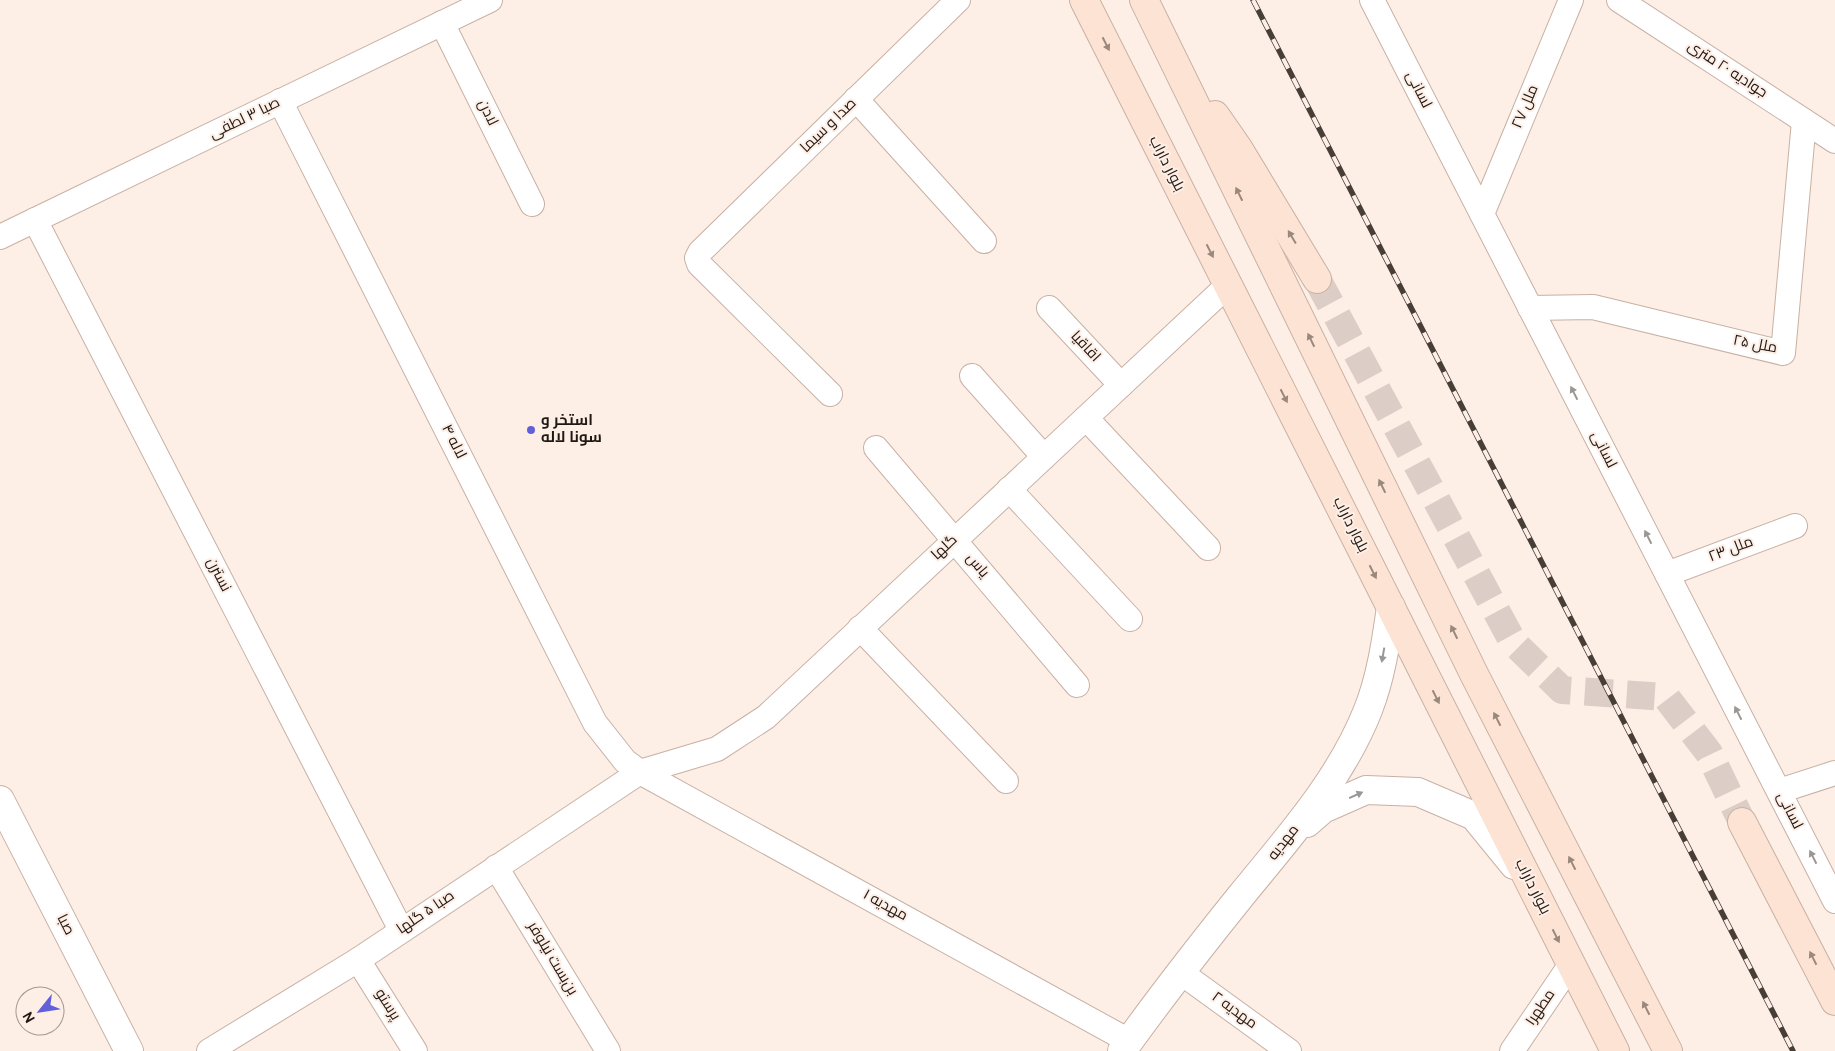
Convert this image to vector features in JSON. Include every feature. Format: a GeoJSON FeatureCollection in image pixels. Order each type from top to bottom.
{"type":"FeatureCollection","features":[{"type":"Feature","properties":{"kind":"main road","name":"بلوار داراب"},"geometry":{"type":"LineString","coordinates":[[1084,0],[1615,1051]]}},
{"type":"Feature","properties":{"kind":"main road"},"geometry":{"type":"LineString","coordinates":[[1144,0],[1475,676],[1668,1051]]}},
{"type":"Feature","properties":{"kind":"main road"},"geometry":{"type":"LineString","coordinates":[[1168,48],[1238,148],[1316,279]]}},
{"type":"Feature","properties":{"kind":"main road"},"geometry":{"type":"LineString","coordinates":[[1742,822],[1835,1001]]}},
{"type":"Feature","properties":{"kind":"street","name":"صدا و سیما"},"geometry":{"type":"LineString","coordinates":[[830,394],[699,264],[697,258],[700,252],[958,0]]}},
{"type":"Feature","properties":{"kind":"street","name":"لسانی"},"geometry":{"type":"LineString","coordinates":[[1372,0],[1835,901]]}},
{"type":"Feature","properties":{"kind":"street","name":"ملل ۲۷"},"geometry":{"type":"LineString","coordinates":[[1482,214],[1571,0]]}},
{"type":"Feature","properties":{"kind":"street","name":"جوادیه ۲۰ متری"},"geometry":{"type":"LineString","coordinates":[[1619,0],[1835,141]]}},
{"type":"Feature","properties":{"kind":"street","name":"صبا ۳ لطفی"},"geometry":{"type":"LineString","coordinates":[[0,237],[482,2]]}},
{"type":"Feature","properties":{"kind":"street","name":"لادن"},"geometry":{"type":"LineString","coordinates":[[442,23],[532,204]]}},
{"type":"Feature","properties":{"kind":"street"},"geometry":{"type":"LineString","coordinates":[[856,99],[984,240]]}},
{"type":"Feature","properties":{"kind":"street","name":"لاله ۴"},"geometry":{"type":"LineString","coordinates":[[280,102],[595,723],[625,761],[640,772]]}},
{"type":"Feature","properties":{"kind":"street","name":"ملل ۲۵"},"geometry":{"type":"LineString","coordinates":[[1530,308],[1593,307],[1783,353],[1804,121]]}},
{"type":"Feature","properties":{"kind":"street","name":"نسترن"},"geometry":{"type":"LineString","coordinates":[[35,220],[401,930]]}},
{"type":"Feature","properties":{"kind":"street","name":"گلها"},"geometry":{"type":"LineString","coordinates":[[640,772],[717,749],[766,717],[954,539],[1227,286]]}},
{"type":"Feature","properties":{"kind":"street","name":"اقاقیا"},"geometry":{"type":"LineString","coordinates":[[1049,308],[1121,385]]}},
{"type":"Feature","properties":{"kind":"street"},"geometry":{"type":"LineString","coordinates":[[972,376],[1044,457]]}},
{"type":"Feature","properties":{"kind":"street"},"geometry":{"type":"LineString","coordinates":[[1086,418],[1208,548]]}},
{"type":"Feature","properties":{"kind":"street","name":"یاس"},"geometry":{"type":"LineString","coordinates":[[876,448],[1076,685]]}},
{"type":"Feature","properties":{"kind":"street"},"geometry":{"type":"LineString","coordinates":[[1009,489],[1130,619]]}},
{"type":"Feature","properties":{"kind":"street","name":"ملل ۲۳"},"geometry":{"type":"LineString","coordinates":[[1667,574],[1795,526]]}},
{"type":"Feature","properties":{"kind":"street","name":"مهدیه"},"geometry":{"type":"LineString","coordinates":[[1126,1046],[1180,972],[1286,840],[1337,772],[1368,710],[1383,660],[1391,607]]}},
{"type":"Feature","properties":{"kind":"street"},"geometry":{"type":"LineString","coordinates":[[860,628],[1006,781]]}},
{"type":"Feature","properties":{"kind":"street","name":"صبا ۵ گلها"},"geometry":{"type":"LineString","coordinates":[[209,1051],[358,960],[640,772]]}},
{"type":"Feature","properties":{"kind":"street","name":"مهدیه ۱"},"geometry":{"type":"LineString","coordinates":[[640,772],[1126,1046]]}},
{"type":"Feature","properties":{"kind":"street"},"geometry":{"type":"LineString","coordinates":[[1779,791],[1835,773]]}},
{"type":"Feature","properties":{"kind":"street"},"geometry":{"type":"LineString","coordinates":[[1286,840],[1323,809],[1366,790],[1418,792],[1474,816],[1531,886]]}},
{"type":"Feature","properties":{"kind":"street","name":"صبا"},"geometry":{"type":"LineString","coordinates":[[0,800],[129,1051]]}},
{"type":"Feature","properties":{"kind":"street","name":"بن‌بست نیلوفر"},"geometry":{"type":"LineString","coordinates":[[496,867],[608,1051]]}},
{"type":"Feature","properties":{"kind":"street","name":"پرستو"},"geometry":{"type":"LineString","coordinates":[[358,960],[415,1051]]}},
{"type":"Feature","properties":{"kind":"street","name":"مطهر۱"},"geometry":{"type":"LineString","coordinates":[[1512,1051],[1570,964]]}},
{"type":"Feature","properties":{"kind":"street","name":"مهدیه ۲"},"geometry":{"type":"LineString","coordinates":[[1180,972],[1289,1051]]}},
{"type":"Feature","properties":{"kind":"tunnel"},"geometry":{"type":"LineString","coordinates":[[1317,279],[1513,642],[1562,690],[1666,697],[1709,753],[1742,822]]}},
{"type":"Feature","properties":{"kind":"railway"},"geometry":{"type":"LineString","coordinates":[[1253,0],[1793,1051]]}},
{"type":"Feature","properties":{"kind":"place","name":"استخر و سونا لاله"},"geometry":{"type":"Point","coordinates":[531,430]}}]}
